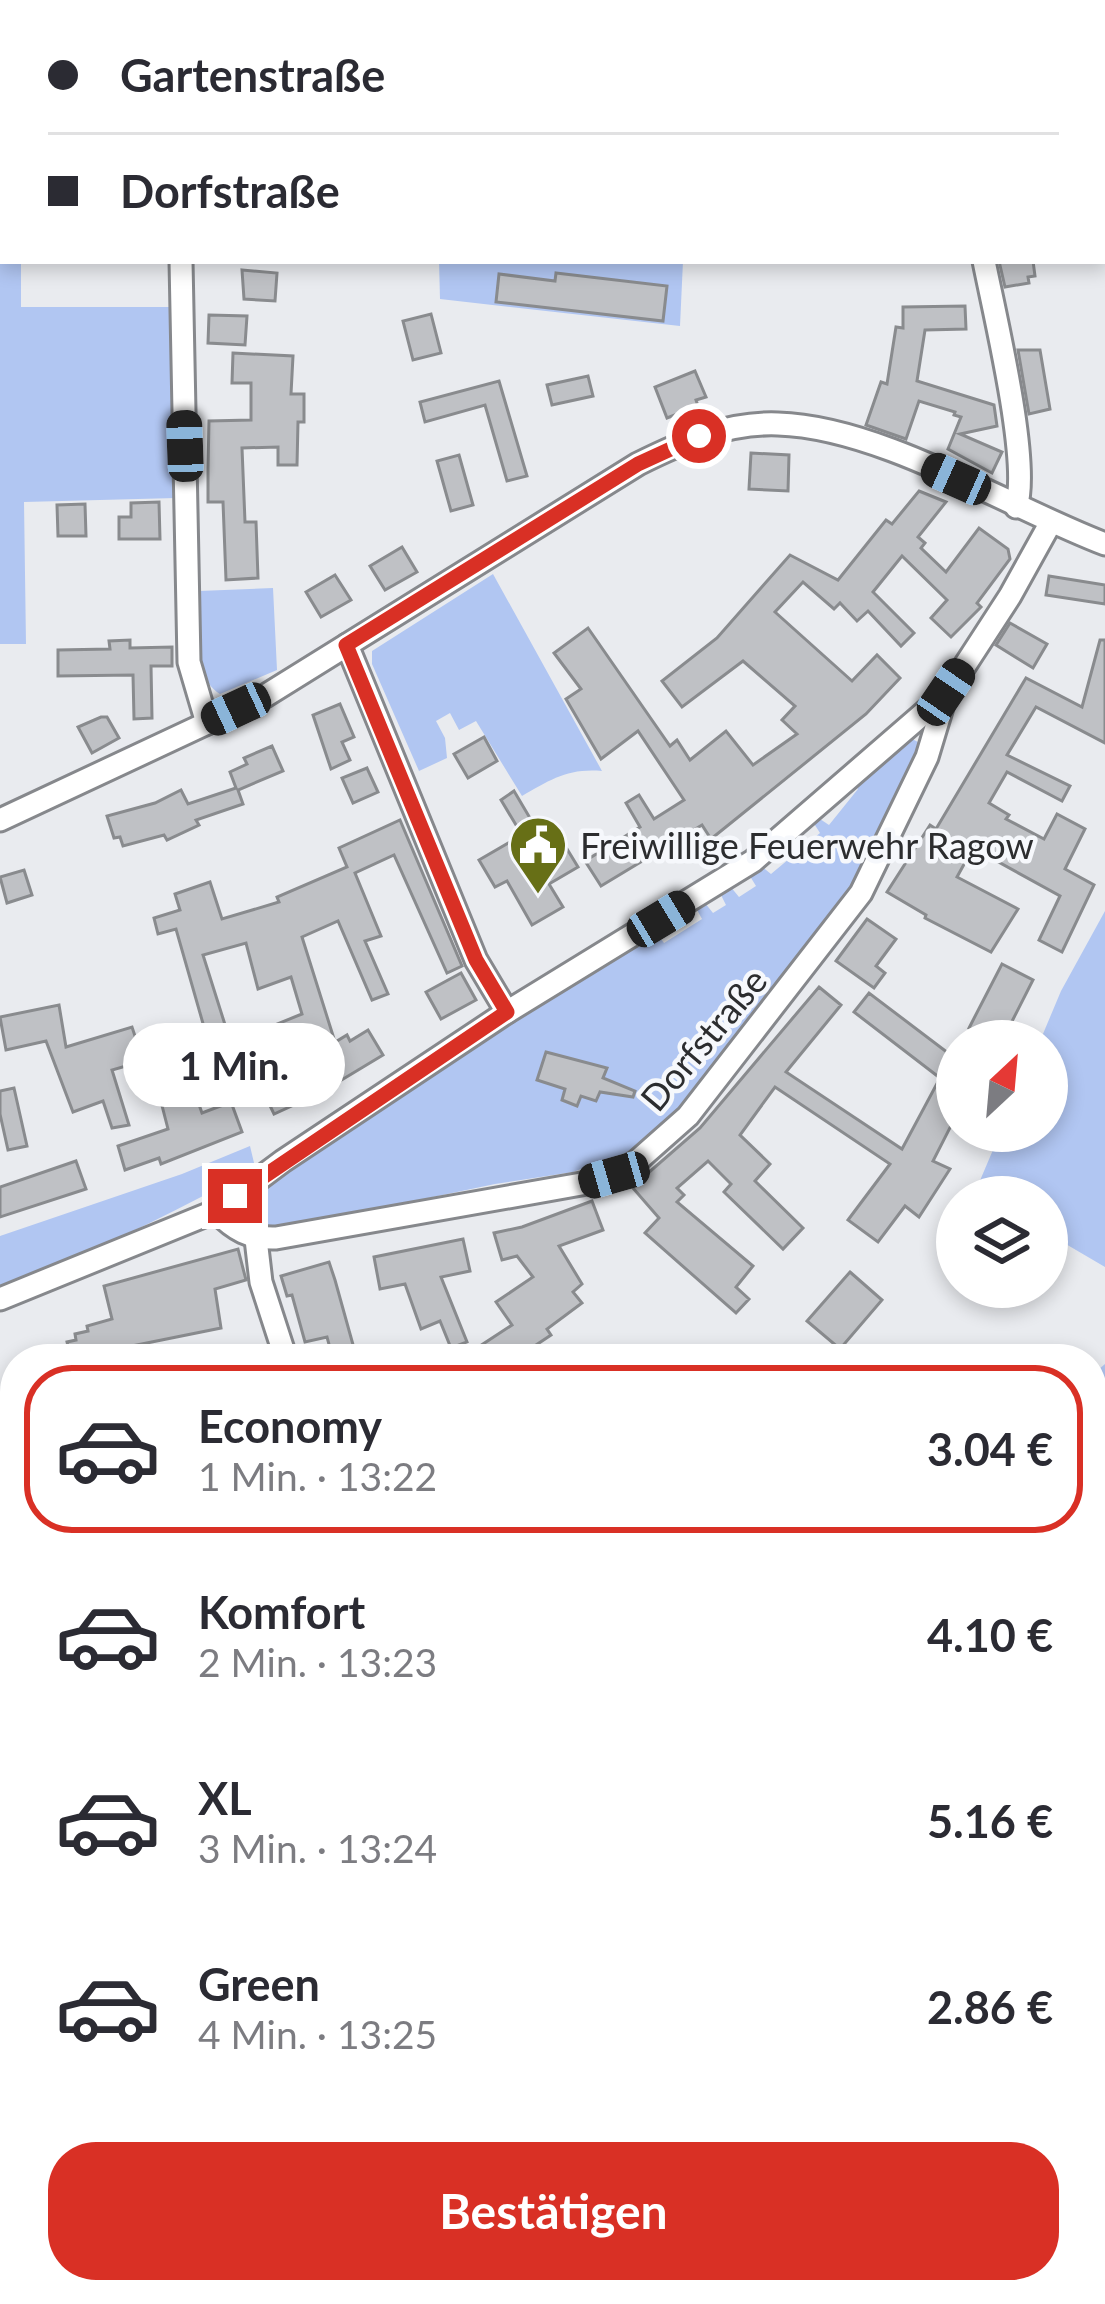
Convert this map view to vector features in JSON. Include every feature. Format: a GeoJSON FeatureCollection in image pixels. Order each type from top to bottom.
{"type":"FeatureCollection","features":[{"type":"Feature","properties":{"kind":"street"},"geometry":{"type":"LineString","coordinates":[[181,264],[189,662],[207,723]]}},
{"type":"Feature","properties":{"kind":"street"},"geometry":{"type":"LineString","coordinates":[[985,264],[1017,448],[1020,495],[1016,507]]}},
{"type":"Feature","properties":{"kind":"street"},"geometry":{"type":"LineString","coordinates":[[0,820],[265,696],[638,464],[699,436],[727,429],[778,424],[838,434],[1105,544]]}},
{"type":"Feature","properties":{"kind":"street","name":"Dorfstraße"},"geometry":{"type":"LineString","coordinates":[[0,1299],[216,1211],[507,1012],[752,860],[946,692],[1052,522]]}},
{"type":"Feature","properties":{"kind":"street"},"geometry":{"type":"LineString","coordinates":[[346,645],[476,960],[507,1012]]}},
{"type":"Feature","properties":{"kind":"street","name":"Dorfstraße"},"geometry":{"type":"LineString","coordinates":[[256,1239],[587,1183],[636,1162],[688,1116],[861,893],[927,757],[946,692]]}},
{"type":"Feature","properties":{"kind":"street"},"geometry":{"type":"LineString","coordinates":[[216,1211],[256,1239],[262,1282],[281,1344]]}},
{"type":"Feature","properties":{"kind":"shaded area"},"geometry":{"type":"Polygon","coordinates":[[[0,264],[21,264],[21,307],[174,307],[176,498],[24,502],[26,644],[0,644],[0,264]]]}},
{"type":"Feature","properties":{"kind":"shaded area"},"geometry":{"type":"Polygon","coordinates":[[[439,264],[683,264],[680,326],[440,299],[439,264]]]}},
{"type":"Feature","properties":{"kind":"shaded area"},"geometry":{"type":"Polygon","coordinates":[[[493,574],[602,771],[569,773],[522,796],[476,721],[459,730],[450,713],[436,721],[445,738],[447,758],[419,771],[372,664],[372,651],[493,574]]]}},
{"type":"Feature","properties":{"kind":"shaded area"},"geometry":{"type":"Polygon","coordinates":[[[273,588],[277,670],[220,694],[210,685],[200,661],[199,591],[273,588]]]}},
{"type":"Feature","properties":{"kind":"shaded area"},"geometry":{"type":"Polygon","coordinates":[[[910,738],[918,742],[923,754],[855,889],[734,1045],[659,1131],[628,1152],[573,1172],[266,1232],[244,1222],[240,1207],[245,1198],[460,1051],[655,931],[664,943],[702,919],[696,908],[705,903],[713,913],[726,905],[720,893],[730,886],[739,897],[756,886],[748,873],[760,865],[771,874],[820,833],[813,822],[817,817],[829,825],[858,789],[853,783],[910,738]]]}},
{"type":"Feature","properties":{"kind":"shaded area"},"geometry":{"type":"Polygon","coordinates":[[[1105,911],[1105,1267],[1068,1245],[1068,1176],[982,1176],[992,1152],[1068,1152],[1068,1020],[1049,1020],[1105,911]]]}},
{"type":"Feature","properties":{"kind":"shaded area"},"geometry":{"type":"Polygon","coordinates":[[[250,1146],[255,1167],[130,1233],[0,1290],[0,1236],[250,1146]]]}},
{"type":"Feature","properties":{"kind":"building"},"geometry":{"type":"Polygon","coordinates":[[[1000,264],[1033,264],[1035,276],[1028,277],[1029,283],[1005,287],[1000,264]]]}},
{"type":"Feature","properties":{"kind":"building"},"geometry":{"type":"Polygon","coordinates":[[[242,270],[277,273],[275,301],[244,299],[242,270]]]}},
{"type":"Feature","properties":{"kind":"building"},"geometry":{"type":"Polygon","coordinates":[[[556,273],[667,286],[663,321],[496,302],[499,274],[555,281],[556,273]]]}},
{"type":"Feature","properties":{"kind":"building"},"geometry":{"type":"Polygon","coordinates":[[[965,306],[966,329],[925,330],[917,381],[994,405],[997,426],[960,434],[1002,452],[992,473],[948,449],[961,417],[955,412],[919,401],[906,439],[866,425],[881,382],[887,384],[896,327],[903,328],[903,307],[965,306]]]}},
{"type":"Feature","properties":{"kind":"building"},"geometry":{"type":"Polygon","coordinates":[[[431,314],[441,353],[413,360],[403,321],[431,314]]]}},
{"type":"Feature","properties":{"kind":"building"},"geometry":{"type":"Polygon","coordinates":[[[209,315],[247,316],[245,345],[208,343],[209,315]]]}},
{"type":"Feature","properties":{"kind":"building"},"geometry":{"type":"Polygon","coordinates":[[[1018,350],[1040,350],[1050,409],[1029,414],[1018,350]]]}},
{"type":"Feature","properties":{"kind":"building"},"geometry":{"type":"Polygon","coordinates":[[[233,353],[293,356],[291,394],[304,394],[304,422],[298,422],[297,465],[278,465],[278,447],[242,448],[245,522],[256,522],[258,578],[226,580],[223,502],[208,502],[209,421],[251,420],[251,383],[232,383],[233,353]]]}},
{"type":"Feature","properties":{"kind":"building"},"geometry":{"type":"Polygon","coordinates":[[[695,371],[706,397],[696,400],[698,406],[667,418],[655,387],[695,371]]]}},
{"type":"Feature","properties":{"kind":"building"},"geometry":{"type":"Polygon","coordinates":[[[588,376],[593,396],[552,405],[547,385],[588,376]]]}},
{"type":"Feature","properties":{"kind":"building"},"geometry":{"type":"Polygon","coordinates":[[[499,381],[527,476],[507,481],[485,405],[425,422],[420,402],[499,381]]]}},
{"type":"Feature","properties":{"kind":"building"},"geometry":{"type":"Polygon","coordinates":[[[751,453],[789,455],[788,491],[749,489],[751,453]]]}},
{"type":"Feature","properties":{"kind":"building"},"geometry":{"type":"Polygon","coordinates":[[[459,455],[473,505],[451,511],[437,461],[459,455]]]}},
{"type":"Feature","properties":{"kind":"building"},"geometry":{"type":"Polygon","coordinates":[[[919,491],[946,502],[918,537],[925,543],[921,548],[946,572],[979,528],[1008,549],[1010,559],[977,603],[981,607],[951,637],[931,618],[947,600],[902,556],[873,592],[914,633],[901,646],[868,611],[857,621],[840,603],[834,609],[803,582],[775,612],[852,681],[877,655],[900,678],[866,714],[711,839],[702,825],[601,886],[585,861],[640,827],[626,803],[639,795],[654,819],[684,800],[638,731],[601,759],[566,699],[581,689],[554,653],[588,628],[670,746],[677,740],[690,760],[726,731],[753,765],[797,734],[782,720],[795,706],[743,661],[682,707],[662,681],[717,638],[790,555],[838,580],[886,520],[892,524],[919,491]]]}},
{"type":"Feature","properties":{"kind":"building"},"geometry":{"type":"Polygon","coordinates":[[[159,502],[160,539],[119,539],[119,517],[131,517],[131,503],[159,502]]]}},
{"type":"Feature","properties":{"kind":"building"},"geometry":{"type":"Polygon","coordinates":[[[85,504],[86,536],[58,536],[57,505],[85,504]]]}},
{"type":"Feature","properties":{"kind":"building"},"geometry":{"type":"Polygon","coordinates":[[[402,547],[417,572],[385,590],[370,566],[402,547]]]}},
{"type":"Feature","properties":{"kind":"building"},"geometry":{"type":"Polygon","coordinates":[[[335,575],[351,600],[321,617],[306,592],[335,575]]]}},
{"type":"Feature","properties":{"kind":"building"},"geometry":{"type":"Polygon","coordinates":[[[1049,576],[1105,585],[1105,604],[1046,595],[1049,576]]]}},
{"type":"Feature","properties":{"kind":"building"},"geometry":{"type":"Polygon","coordinates":[[[1010,623],[1047,644],[1033,668],[996,645],[1010,623]]]}},
{"type":"Feature","properties":{"kind":"building"},"geometry":{"type":"Polygon","coordinates":[[[130,640],[130,648],[172,647],[172,666],[151,666],[152,718],[134,719],[133,675],[58,676],[58,650],[110,649],[109,641],[130,640]]]}},
{"type":"Feature","properties":{"kind":"building"},"geometry":{"type":"Polygon","coordinates":[[[1100,640],[1105,640],[1105,743],[1036,707],[1007,755],[1070,786],[1062,801],[1007,772],[989,803],[1009,815],[1006,819],[1044,839],[1057,814],[1085,829],[1065,869],[1094,885],[1062,952],[1039,940],[1060,896],[973,848],[957,877],[1018,909],[991,952],[887,892],[930,825],[936,829],[1026,678],[1082,707],[1100,640]]]}},
{"type":"Feature","properties":{"kind":"building"},"geometry":{"type":"Polygon","coordinates":[[[340,704],[354,737],[342,742],[350,760],[331,769],[313,715],[340,704]]]}},
{"type":"Feature","properties":{"kind":"building"},"geometry":{"type":"Polygon","coordinates":[[[107,717],[119,738],[92,753],[78,727],[107,717]]]}},
{"type":"Feature","properties":{"kind":"building"},"geometry":{"type":"Polygon","coordinates":[[[484,737],[497,761],[468,778],[454,754],[484,737]]]}},
{"type":"Feature","properties":{"kind":"building"},"geometry":{"type":"Polygon","coordinates":[[[272,746],[283,771],[238,790],[243,804],[196,820],[199,825],[167,840],[164,835],[123,846],[120,837],[114,838],[107,816],[155,803],[181,790],[188,804],[236,788],[230,772],[247,764],[244,758],[272,746]]]}},
{"type":"Feature","properties":{"kind":"building"},"geometry":{"type":"Polygon","coordinates":[[[367,768],[378,792],[353,803],[342,778],[367,768]]]}},
{"type":"Feature","properties":{"kind":"building"},"geometry":{"type":"Polygon","coordinates":[[[514,791],[550,852],[564,844],[578,867],[549,884],[563,907],[532,925],[507,881],[495,887],[479,860],[522,835],[501,800],[514,791]]]}},
{"type":"Feature","properties":{"kind":"building"},"geometry":{"type":"Polygon","coordinates":[[[400,820],[462,966],[447,973],[394,855],[355,873],[381,936],[365,941],[388,994],[372,1000],[338,921],[302,937],[335,1042],[288,1055],[277,1024],[302,1014],[291,977],[258,989],[246,943],[203,955],[239,1069],[191,1082],[202,1113],[231,1102],[242,1132],[161,1164],[159,1158],[125,1170],[118,1146],[168,1129],[150,1059],[112,1070],[129,1125],[112,1128],[103,1101],[73,1112],[46,1041],[6,1050],[0,1017],[59,1005],[66,1047],[132,1027],[138,1045],[204,1027],[176,929],[158,934],[154,918],[180,910],[175,894],[210,882],[222,919],[279,902],[277,897],[347,867],[339,848],[400,820]]]}},
{"type":"Feature","properties":{"kind":"building"},"geometry":{"type":"Polygon","coordinates":[[[24,870],[32,895],[7,903],[0,877],[24,870]]]}},
{"type":"Feature","properties":{"kind":"building"},"geometry":{"type":"Polygon","coordinates":[[[867,919],[896,939],[876,966],[885,973],[874,988],[836,961],[867,919]]]}},
{"type":"Feature","properties":{"kind":"building"},"geometry":{"type":"Polygon","coordinates":[[[1002,964],[1033,980],[1013,1020],[973,1020],[1002,964]]]}},
{"type":"Feature","properties":{"kind":"building"},"geometry":{"type":"Polygon","coordinates":[[[461,973],[476,1000],[441,1019],[426,992],[461,973]]]}},
{"type":"Feature","properties":{"kind":"building"},"geometry":{"type":"Polygon","coordinates":[[[819,987],[841,1005],[786,1072],[902,1149],[936,1085],[938,1152],[933,1161],[950,1169],[945,1176],[936,1176],[936,1191],[919,1217],[905,1206],[878,1242],[848,1220],[890,1164],[775,1087],[740,1135],[770,1164],[755,1181],[803,1228],[783,1249],[724,1192],[731,1184],[708,1161],[677,1188],[684,1195],[677,1202],[753,1266],[736,1287],[749,1299],[736,1313],[645,1233],[659,1218],[632,1187],[700,1128],[819,987]]]}},
{"type":"Feature","properties":{"kind":"building"},"geometry":{"type":"Polygon","coordinates":[[[869,993],[936,1044],[936,1075],[854,1012],[869,993]]]}},
{"type":"Feature","properties":{"kind":"building"},"geometry":{"type":"Polygon","coordinates":[[[368,1030],[383,1055],[274,1114],[263,1091],[330,1068],[324,1049],[347,1035],[350,1041],[368,1030]]]}},
{"type":"Feature","properties":{"kind":"building"},"geometry":{"type":"Polygon","coordinates":[[[546,1052],[607,1068],[603,1078],[635,1091],[633,1097],[600,1092],[596,1101],[581,1096],[577,1106],[562,1100],[565,1089],[537,1080],[546,1052]]]}},
{"type":"Feature","properties":{"kind":"building"},"geometry":{"type":"Polygon","coordinates":[[[14,1088],[27,1146],[8,1150],[0,1091],[14,1088]]]}},
{"type":"Feature","properties":{"kind":"building"},"geometry":{"type":"Polygon","coordinates":[[[76,1161],[86,1189],[0,1217],[0,1187],[76,1161]]]}},
{"type":"Feature","properties":{"kind":"building"},"geometry":{"type":"Polygon","coordinates":[[[592,1201],[603,1230],[559,1246],[582,1284],[573,1292],[582,1303],[547,1329],[551,1335],[538,1344],[483,1344],[512,1325],[496,1302],[533,1277],[517,1256],[502,1260],[494,1233],[592,1201]]]}},
{"type":"Feature","properties":{"kind":"building"},"geometry":{"type":"Polygon","coordinates":[[[463,1239],[470,1271],[441,1277],[467,1342],[449,1344],[440,1321],[421,1329],[405,1284],[380,1289],[374,1257],[463,1239]]]}},
{"type":"Feature","properties":{"kind":"building"},"geometry":{"type":"Polygon","coordinates":[[[238,1249],[246,1280],[215,1289],[221,1328],[142,1344],[67,1344],[76,1340],[75,1334],[88,1331],[87,1326],[112,1319],[104,1286],[238,1249]]]}},
{"type":"Feature","properties":{"kind":"building"},"geometry":{"type":"Polygon","coordinates":[[[329,1262],[353,1344],[329,1344],[327,1337],[305,1342],[292,1295],[287,1296],[281,1276],[329,1262]]]}},
{"type":"Feature","properties":{"kind":"building"},"geometry":{"type":"Polygon","coordinates":[[[850,1272],[882,1300],[844,1344],[834,1344],[807,1321],[850,1272]]]}},
{"type":"Feature","properties":{"kind":"place","name":"Freiwillige Feuerwehr Ragow"},"geometry":{"type":"Point","coordinates":[538,896]}},
{"type":"Feature","properties":{"kind":"route"},"geometry":{"type":"LineString","coordinates":[[235,1196],[507,1012],[476,960],[346,645],[638,464],[699,436]]}}]}
